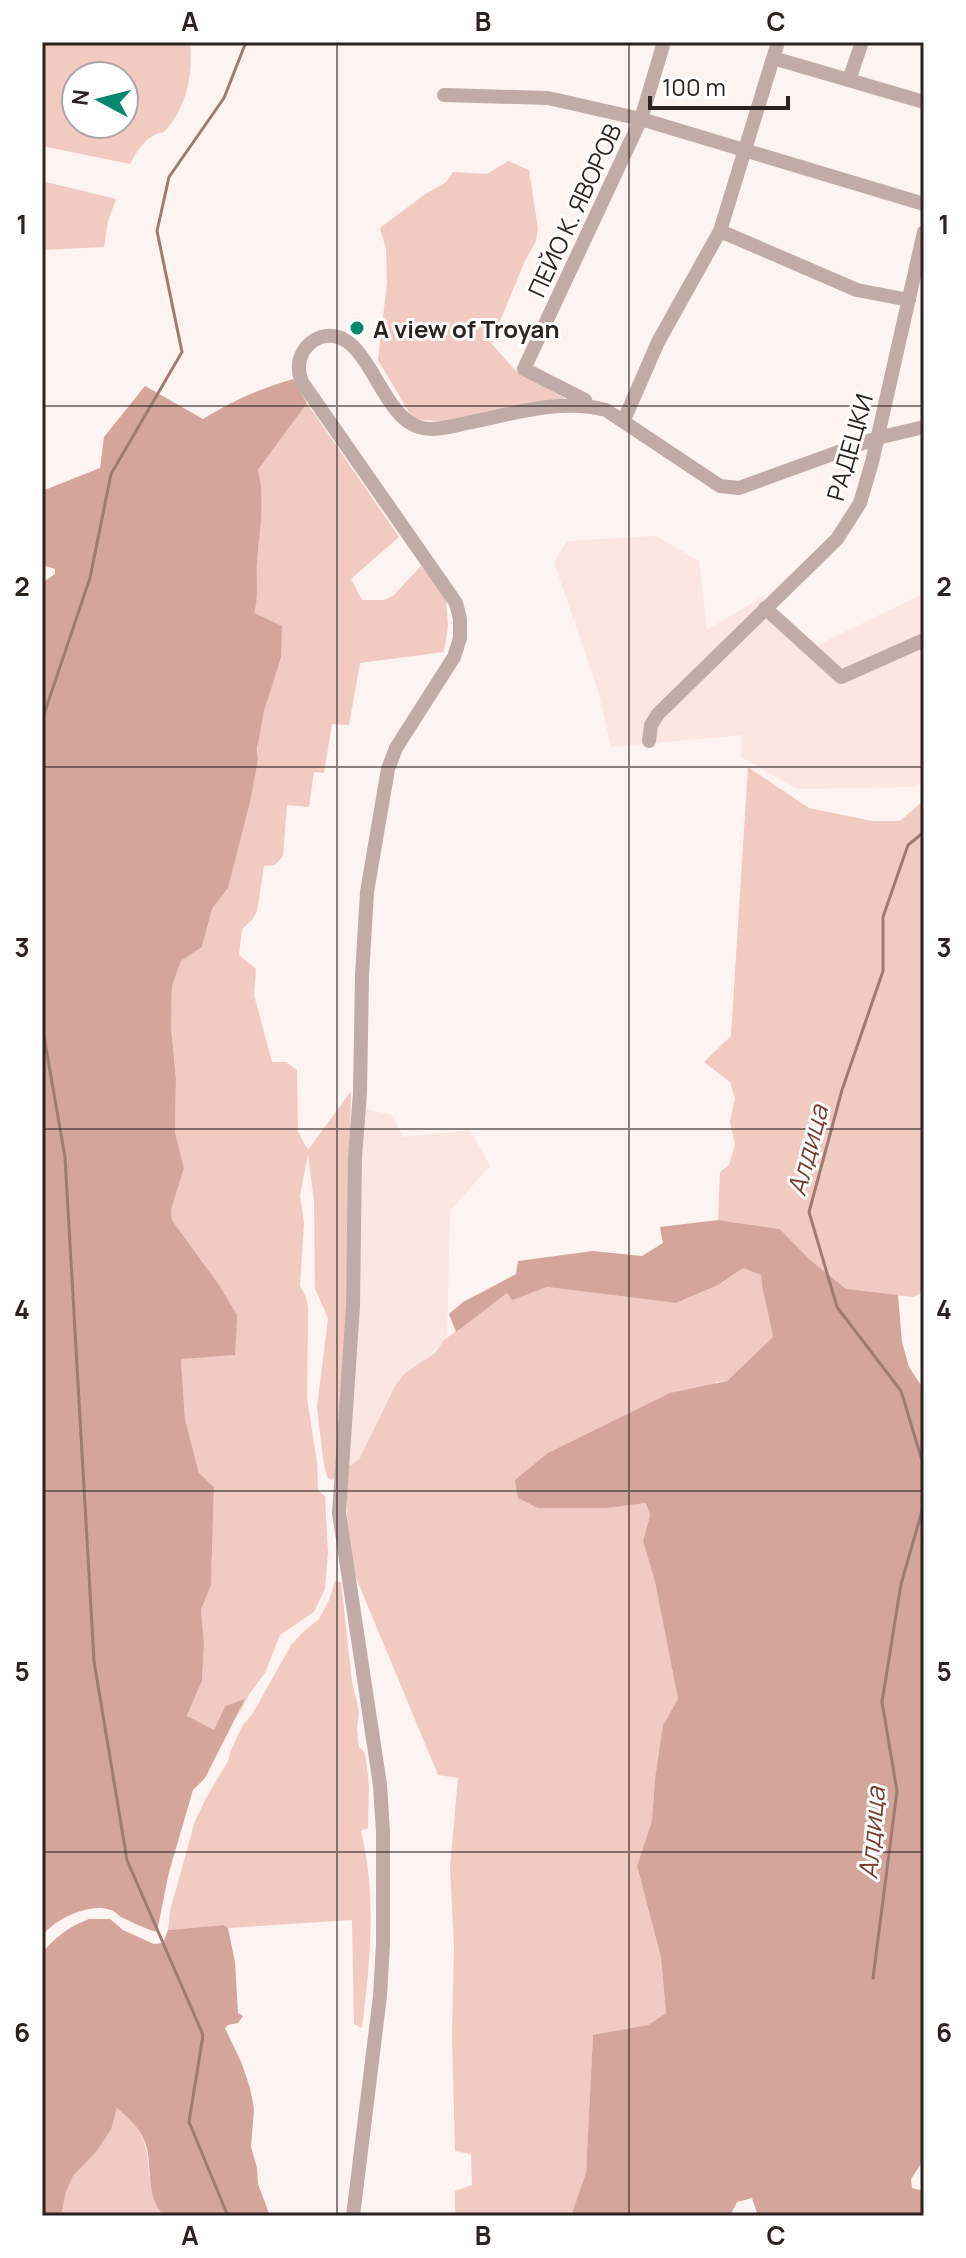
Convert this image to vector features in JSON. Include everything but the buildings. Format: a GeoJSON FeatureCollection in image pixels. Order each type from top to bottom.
{"type":"FeatureCollection","features":[{"type":"Feature","properties":{"kind":"street","name":"ПЕЙО К. ЯВОРОВ"},"geometry":{"type":"LineString","coordinates":[[587,405],[585,400],[524,369],[641,119],[664,42]]}},
{"type":"Feature","properties":{"kind":"street"},"geometry":{"type":"LineString","coordinates":[[624,420],[658,342],[720,231],[778,42]]}},
{"type":"Feature","properties":{"kind":"street"},"geometry":{"type":"LineString","coordinates":[[849,80],[862,42]]}},
{"type":"Feature","properties":{"kind":"street"},"geometry":{"type":"LineString","coordinates":[[773,58],[924,102]]}},
{"type":"Feature","properties":{"kind":"street"},"geometry":{"type":"LineString","coordinates":[[444,95],[548,98],[641,119],[924,204]]}},
{"type":"Feature","properties":{"kind":"street"},"geometry":{"type":"LineString","coordinates":[[720,231],[857,290],[909,300]]}},
{"type":"Feature","properties":{"kind":"street","name":"РАДЕЦКИ"},"geometry":{"type":"LineString","coordinates":[[649,741],[651,725],[658,714],[837,539],[860,503],[924,232]]}},
{"type":"Feature","properties":{"kind":"street"},"geometry":{"type":"LineString","coordinates":[[353,2216],[380,1996],[383,1944],[380,1785],[339,1513],[353,1306],[355,1157],[366,906],[388,769],[396,748],[454,657],[460,638],[460,619],[456,603],[302,382],[299,362],[304,350],[313,341],[325,336],[337,336],[348,341],[373,374],[393,409],[417,427],[436,428],[558,405],[587,405],[606,410],[720,486],[729,488],[739,488],[877,438],[924,427]]}},
{"type":"Feature","properties":{"kind":"street"},"geometry":{"type":"LineString","coordinates":[[765,608],[841,677],[924,640]]}},
{"type":"Feature","properties":{"kind":"shaded area"},"geometry":{"type":"Polygon","coordinates":[[[42,42],[190,42],[187,90],[178,112],[164,132],[152,136],[143,144],[130,164],[42,146],[42,42]]]}},
{"type":"Feature","properties":{"kind":"shaded area"},"geometry":{"type":"Polygon","coordinates":[[[508,161],[529,170],[538,229],[536,241],[491,343],[517,372],[566,399],[444,422],[413,419],[378,360],[387,283],[386,249],[380,228],[446,182],[453,172],[487,174],[508,161]]]}},
{"type":"Feature","properties":{"kind":"shaded area"},"geometry":{"type":"Polygon","coordinates":[[[42,181],[116,199],[108,221],[104,247],[42,250],[42,181]]]}},
{"type":"Feature","properties":{"kind":"shaded area"},"geometry":{"type":"Polygon","coordinates":[[[293,379],[307,403],[258,470],[262,505],[254,613],[282,626],[281,658],[264,711],[250,802],[228,888],[212,909],[202,947],[181,961],[172,986],[175,1132],[184,1168],[171,1210],[172,1220],[237,1315],[235,1355],[181,1359],[185,1419],[199,1473],[214,1487],[211,1585],[201,1610],[204,1644],[202,1681],[187,1716],[214,1730],[225,1706],[245,1699],[205,1778],[193,1790],[169,1872],[157,1932],[112,1911],[93,1908],[64,1918],[42,1936],[42,583],[55,574],[55,569],[42,565],[42,491],[100,468],[104,437],[145,386],[203,419],[247,396],[293,379]]]}},
{"type":"Feature","properties":{"kind":"shaded area"},"geometry":{"type":"Polygon","coordinates":[[[307,403],[399,537],[351,579],[362,600],[383,600],[393,596],[421,566],[446,598],[448,626],[444,652],[360,663],[349,725],[332,724],[324,773],[314,772],[309,807],[287,805],[283,856],[275,865],[264,866],[257,911],[242,929],[239,955],[256,969],[254,995],[272,1062],[286,1062],[297,1070],[298,1132],[308,1150],[351,1091],[345,1375],[336,1478],[331,1480],[327,1477],[323,1459],[317,1407],[328,1319],[315,1288],[314,1201],[308,1154],[300,1195],[304,1223],[300,1286],[308,1309],[307,1398],[317,1462],[318,1491],[325,1496],[328,1552],[325,1589],[314,1612],[280,1635],[265,1673],[236,1719],[244,1700],[225,1706],[214,1730],[187,1717],[202,1681],[204,1644],[201,1610],[211,1585],[214,1487],[199,1473],[185,1419],[181,1358],[234,1355],[219,1285],[172,1220],[171,1210],[184,1168],[175,1132],[172,986],[181,961],[202,947],[212,909],[228,888],[258,760],[262,721],[281,658],[253,613],[257,594],[262,505],[258,470],[307,403]]]}},
{"type":"Feature","properties":{"kind":"shaded area"},"geometry":{"type":"Polygon","coordinates":[[[656,536],[699,561],[707,630],[762,597],[812,648],[924,593],[924,782],[913,787],[797,789],[741,757],[742,735],[611,747],[599,694],[554,562],[567,541],[656,536]]]}},
{"type":"Feature","properties":{"kind":"shaded area"},"geometry":{"type":"Polygon","coordinates":[[[748,767],[809,808],[872,821],[900,821],[924,800],[924,1292],[913,1297],[846,1290],[780,1229],[718,1220],[720,1172],[729,1165],[735,1145],[730,1122],[735,1098],[730,1082],[704,1062],[731,1036],[748,767]]]}},
{"type":"Feature","properties":{"kind":"shaded area"},"geometry":{"type":"Polygon","coordinates":[[[365,1109],[392,1115],[403,1137],[470,1130],[490,1166],[450,1211],[447,1338],[414,1370],[346,1531],[343,1482],[353,1170],[365,1109]]]}},
{"type":"Feature","properties":{"kind":"shaded area"},"geometry":{"type":"Polygon","coordinates":[[[718,1220],[780,1229],[809,1259],[846,1289],[898,1295],[902,1342],[909,1367],[924,1390],[924,2159],[911,2179],[912,2188],[924,2191],[924,2216],[758,2216],[752,2198],[737,2202],[730,2216],[571,2216],[586,2173],[593,2035],[648,2025],[666,2013],[661,1958],[637,1866],[652,1820],[663,1725],[678,1699],[655,1582],[643,1541],[650,1515],[645,1503],[606,1508],[538,1508],[518,1498],[515,1480],[548,1453],[670,1393],[727,1381],[773,1337],[761,1275],[743,1268],[718,1285],[676,1303],[547,1287],[512,1300],[507,1293],[456,1332],[449,1314],[463,1302],[516,1274],[518,1261],[593,1251],[642,1256],[663,1243],[660,1227],[718,1220]]]}},
{"type":"Feature","properties":{"kind":"shaded area"},"geometry":{"type":"Polygon","coordinates":[[[743,1268],[761,1275],[773,1337],[727,1381],[716,1382],[641,1502],[650,1515],[643,1541],[655,1582],[678,1699],[663,1725],[652,1820],[637,1866],[661,1958],[666,2013],[648,2025],[593,2036],[586,2174],[571,2216],[455,2216],[455,2191],[472,2185],[471,2154],[455,2151],[452,2036],[454,1946],[450,1868],[458,1778],[438,1775],[352,1568],[347,1531],[347,1467],[359,1460],[395,1386],[405,1373],[435,1353],[444,1340],[507,1293],[512,1299],[547,1287],[676,1303],[718,1285],[743,1268]]]}},
{"type":"Feature","properties":{"kind":"shaded area"},"geometry":{"type":"Polygon","coordinates":[[[335,1581],[341,1582],[352,1682],[359,1711],[359,1747],[365,1753],[369,1784],[368,1828],[361,1831],[370,1905],[362,2028],[354,2024],[352,1920],[168,1930],[170,1911],[195,1821],[206,1798],[228,1761],[243,1725],[253,1713],[291,1645],[319,1619],[335,1581]]]}},
{"type":"Feature","properties":{"kind":"shaded area"},"geometry":{"type":"Polygon","coordinates":[[[89,1919],[110,1919],[123,1930],[154,1944],[163,1943],[168,1930],[224,1925],[228,1928],[235,1962],[238,2013],[243,2016],[238,2023],[225,2028],[250,2088],[254,2109],[251,2147],[258,2184],[270,2216],[164,2216],[154,2201],[143,2137],[117,2108],[111,2130],[96,2152],[73,2176],[61,2216],[42,2216],[42,1953],[63,1933],[89,1919]]]}},
{"type":"Feature","properties":{"kind":"shaded area"},"geometry":{"type":"Polygon","coordinates":[[[117,2108],[135,2124],[142,2137],[153,2198],[164,2216],[61,2216],[73,2176],[96,2152],[111,2130],[117,2108]]]}},
{"type":"Feature","properties":{"kind":"waterway"},"geometry":{"type":"LineString","coordinates":[[42,720],[90,578],[111,474],[182,352],[157,231],[169,177],[224,98],[246,42]]}},
{"type":"Feature","properties":{"kind":"waterway","name":"Алдица"},"geometry":{"type":"LineString","coordinates":[[924,832],[908,845],[883,917],[883,971],[842,1090],[809,1212],[837,1307],[901,1391],[924,1467]]}},
{"type":"Feature","properties":{"kind":"waterway"},"geometry":{"type":"LineString","coordinates":[[42,1025],[65,1157],[94,1661],[127,1860],[203,2035],[189,2122],[228,2216]]}},
{"type":"Feature","properties":{"kind":"waterway","name":"Алдица"},"geometry":{"type":"LineString","coordinates":[[873,1978],[897,1791],[882,1702],[901,1584],[924,1504]]}},
{"type":"Feature","properties":{"kind":"place","name":"A view of Troyan"},"geometry":{"type":"Point","coordinates":[357,328]}}]}
